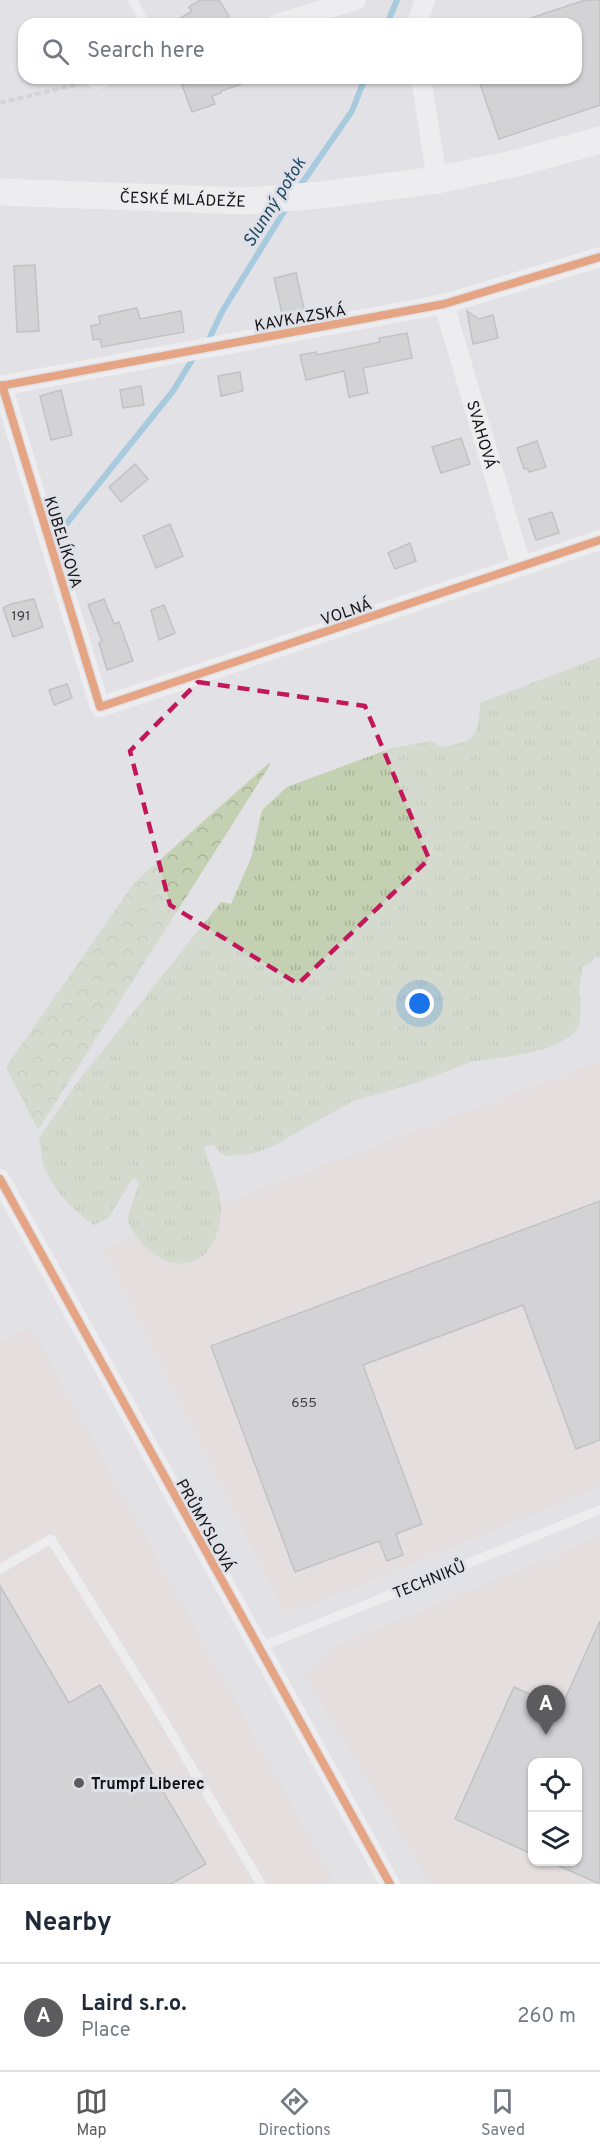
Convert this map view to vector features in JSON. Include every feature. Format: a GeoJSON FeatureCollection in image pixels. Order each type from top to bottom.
{"type":"FeatureCollection","features":[{"type":"Feature","properties":{"kind":"street"},"geometry":{"type":"LineString","coordinates":[[298,18],[356,0]]}},
{"type":"Feature","properties":{"kind":"street"},"geometry":{"type":"LineString","coordinates":[[419,18],[425,0]]}},
{"type":"Feature","properties":{"kind":"street"},"geometry":{"type":"LineString","coordinates":[[422,84],[437,180]]}},
{"type":"Feature","properties":{"kind":"street","name":"ČESKÉ MLÁDEŽE"},"geometry":{"type":"LineString","coordinates":[[0,192],[267,200],[437,180],[518,163],[600,140]]}},
{"type":"Feature","properties":{"kind":"street","name":"KAVKAZSKÁ"},"geometry":{"type":"LineString","coordinates":[[1,385],[444,304],[600,257]]}},
{"type":"Feature","properties":{"kind":"street","name":"SVAHOVÁ"},"geometry":{"type":"LineString","coordinates":[[444,304],[521,566]]}},
{"type":"Feature","properties":{"kind":"street","name":"KUBELÍKOVA"},"geometry":{"type":"LineString","coordinates":[[1,385],[100,707]]}},
{"type":"Feature","properties":{"kind":"street","name":"VOLNÁ"},"geometry":{"type":"LineString","coordinates":[[100,707],[600,540]]}},
{"type":"Feature","properties":{"kind":"street","name":"PRŮMYSLOVÁ"},"geometry":{"type":"LineString","coordinates":[[0,1179],[390,1884]]}},
{"type":"Feature","properties":{"kind":"lane"},"geometry":{"type":"LineString","coordinates":[[133,0],[142,18]]}},
{"type":"Feature","properties":{"kind":"lane","name":"TECHNIKŮ"},"geometry":{"type":"LineString","coordinates":[[258,1648],[600,1510]]}},
{"type":"Feature","properties":{"kind":"lane"},"geometry":{"type":"LineString","coordinates":[[0,1569],[51,1539],[151,1699],[261,1884]]}},
{"type":"Feature","properties":{"kind":"path"},"geometry":{"type":"LineString","coordinates":[[0,103],[78,84]]}},
{"type":"Feature","properties":{"kind":"highlighted area"},"geometry":{"type":"Polygon","coordinates":[[[198,682],[365,706],[429,859],[298,984],[170,905],[130,751],[198,682]]]}},
{"type":"Feature","properties":{"kind":"shaded area"},"geometry":{"type":"Polygon","coordinates":[[[600,1061],[600,1487],[285,1616],[101,1249],[135,1236],[160,1260],[205,1255],[217,1235],[220,1204],[600,1061]]]}},
{"type":"Feature","properties":{"kind":"shaded area"},"geometry":{"type":"Polygon","coordinates":[[[32,1328],[336,1884],[0,1884],[0,1341],[32,1328]]]}},
{"type":"Feature","properties":{"kind":"shaded area"},"geometry":{"type":"Polygon","coordinates":[[[600,1536],[600,1884],[430,1884],[304,1676],[318,1658],[333,1647],[600,1536]]]}},
{"type":"Feature","properties":{"kind":"green space"},"geometry":{"type":"Polygon","coordinates":[[[600,657],[600,958],[596,956],[591,963],[583,966],[579,990],[581,1010],[579,1026],[570,1037],[548,1048],[471,1062],[416,1083],[353,1101],[275,1145],[252,1154],[226,1156],[214,1145],[204,1146],[218,1188],[221,1214],[216,1237],[207,1252],[194,1261],[180,1263],[165,1260],[150,1251],[137,1237],[127,1219],[139,1183],[134,1177],[108,1218],[94,1225],[71,1207],[53,1184],[44,1167],[39,1138],[76,1084],[221,902],[231,904],[251,858],[262,810],[287,787],[392,748],[432,741],[441,747],[462,743],[473,736],[476,731],[480,703],[600,657]]]}},
{"type":"Feature","properties":{"kind":"green space"},"geometry":{"type":"Polygon","coordinates":[[[269,763],[270,765],[38,1130],[6,1067],[134,883],[269,763]]]}},
{"type":"Feature","properties":{"kind":"building"},"geometry":{"type":"Polygon","coordinates":[[[200,0],[219,0],[229,16],[226,18],[181,18],[192,11],[189,7],[200,0]]]}},
{"type":"Feature","properties":{"kind":"building"},"geometry":{"type":"Polygon","coordinates":[[[585,0],[600,0],[600,105],[499,139],[480,84],[582,84],[582,18],[531,18],[585,0]]]}},
{"type":"Feature","properties":{"kind":"building"},"geometry":{"type":"Polygon","coordinates":[[[241,84],[212,96],[215,104],[192,112],[182,85],[241,84]]]}},
{"type":"Feature","properties":{"kind":"building"},"geometry":{"type":"Polygon","coordinates":[[[35,265],[39,331],[17,332],[14,266],[35,265]]]}},
{"type":"Feature","properties":{"kind":"building"},"geometry":{"type":"Polygon","coordinates":[[[296,273],[305,313],[283,318],[274,278],[296,273]]]}},
{"type":"Feature","properties":{"kind":"building"},"geometry":{"type":"Polygon","coordinates":[[[137,308],[140,319],[181,311],[184,332],[102,347],[100,339],[93,340],[91,326],[100,324],[99,316],[137,308]]]}},
{"type":"Feature","properties":{"kind":"building"},"geometry":{"type":"Polygon","coordinates":[[[467,311],[479,319],[493,315],[498,338],[473,344],[467,311]]]}},
{"type":"Feature","properties":{"kind":"building"},"geometry":{"type":"Polygon","coordinates":[[[407,333],[412,358],[363,368],[368,393],[349,397],[344,371],[306,380],[300,355],[316,352],[317,355],[380,342],[379,338],[407,333]]]}},
{"type":"Feature","properties":{"kind":"building"},"geometry":{"type":"Polygon","coordinates":[[[240,372],[243,391],[221,396],[218,376],[240,372]]]}},
{"type":"Feature","properties":{"kind":"building"},"geometry":{"type":"Polygon","coordinates":[[[141,386],[144,405],[123,408],[120,390],[141,386]]]}},
{"type":"Feature","properties":{"kind":"building"},"geometry":{"type":"Polygon","coordinates":[[[61,390],[72,435],[51,440],[40,396],[61,390]]]}},
{"type":"Feature","properties":{"kind":"building"},"geometry":{"type":"Polygon","coordinates":[[[461,438],[470,464],[441,473],[432,447],[461,438]]]}},
{"type":"Feature","properties":{"kind":"building"},"geometry":{"type":"Polygon","coordinates":[[[537,441],[546,467],[529,472],[527,468],[524,469],[517,448],[537,441]]]}},
{"type":"Feature","properties":{"kind":"building"},"geometry":{"type":"Polygon","coordinates":[[[135,464],[148,479],[121,502],[109,487],[135,464]]]}},
{"type":"Feature","properties":{"kind":"building"},"geometry":{"type":"Polygon","coordinates":[[[552,512],[559,533],[536,540],[529,519],[552,512]]]}},
{"type":"Feature","properties":{"kind":"building"},"geometry":{"type":"Polygon","coordinates":[[[170,524],[183,556],[156,568],[143,536],[170,524]]]}},
{"type":"Feature","properties":{"kind":"building"},"geometry":{"type":"Polygon","coordinates":[[[410,543],[416,561],[395,569],[388,553],[410,543]]]}},
{"type":"Feature","properties":{"kind":"building"},"geometry":{"type":"Polygon","coordinates":[[[34,599],[43,627],[13,637],[3,608],[34,599]]]}},
{"type":"Feature","properties":{"kind":"building"},"geometry":{"type":"Polygon","coordinates":[[[104,599],[114,624],[119,622],[133,661],[107,670],[99,643],[102,641],[88,605],[104,599]]]}},
{"type":"Feature","properties":{"kind":"building"},"geometry":{"type":"Polygon","coordinates":[[[164,605],[175,633],[159,640],[151,610],[164,605]]]}},
{"type":"Feature","properties":{"kind":"building"},"geometry":{"type":"Polygon","coordinates":[[[67,684],[72,698],[54,705],[49,690],[67,684]]]}},
{"type":"Feature","properties":{"kind":"building"},"geometry":{"type":"Polygon","coordinates":[[[600,1201],[600,1440],[576,1449],[523,1305],[363,1365],[422,1524],[396,1534],[403,1555],[387,1561],[379,1541],[295,1572],[211,1346],[600,1201]]]}},
{"type":"Feature","properties":{"kind":"building","name":"Trumpf Liberec"},"geometry":{"type":"Polygon","coordinates":[[[0,1586],[69,1703],[100,1685],[206,1864],[171,1884],[0,1884],[0,1586]]]}},
{"type":"Feature","properties":{"kind":"building"},"geometry":{"type":"Polygon","coordinates":[[[600,1621],[600,1884],[559,1866],[582,1866],[582,1758],[528,1758],[528,1852],[455,1819],[514,1687],[561,1708],[600,1621]]]}},
{"type":"Feature","properties":{"kind":"waterway","name":"Slunný potok"},"geometry":{"type":"LineString","coordinates":[[390,18],[397,0]]}},
{"type":"Feature","properties":{"kind":"waterway","name":"Slunný potok"},"geometry":{"type":"LineString","coordinates":[[298,189],[352,111],[363,84]]}},
{"type":"Feature","properties":{"kind":"waterway","name":"Slunný potok"},"geometry":{"type":"LineString","coordinates":[[208,341],[223,310],[288,205]]}},
{"type":"Feature","properties":{"kind":"waterway","name":"Slunný potok"},"geometry":{"type":"LineString","coordinates":[[55,538],[173,391],[192,360]]}},
{"type":"Feature","properties":{"kind":"cycle path"},"geometry":{"type":"LineString","coordinates":[[0,386],[444,304],[600,257]]}},
{"type":"Feature","properties":{"kind":"cycle path"},"geometry":{"type":"LineString","coordinates":[[2,385],[100,707],[600,540]]}},
{"type":"Feature","properties":{"kind":"cycle path"},"geometry":{"type":"LineString","coordinates":[[0,1179],[390,1884]]}},
{"type":"Feature","properties":{"kind":"place","name":"Laird s.r.o."},"geometry":{"type":"Point","coordinates":[546,1735]}},
{"type":"Feature","properties":{"kind":"place","name":"Trumpf Liberec"},"geometry":{"type":"Point","coordinates":[79,1783]}}]}
